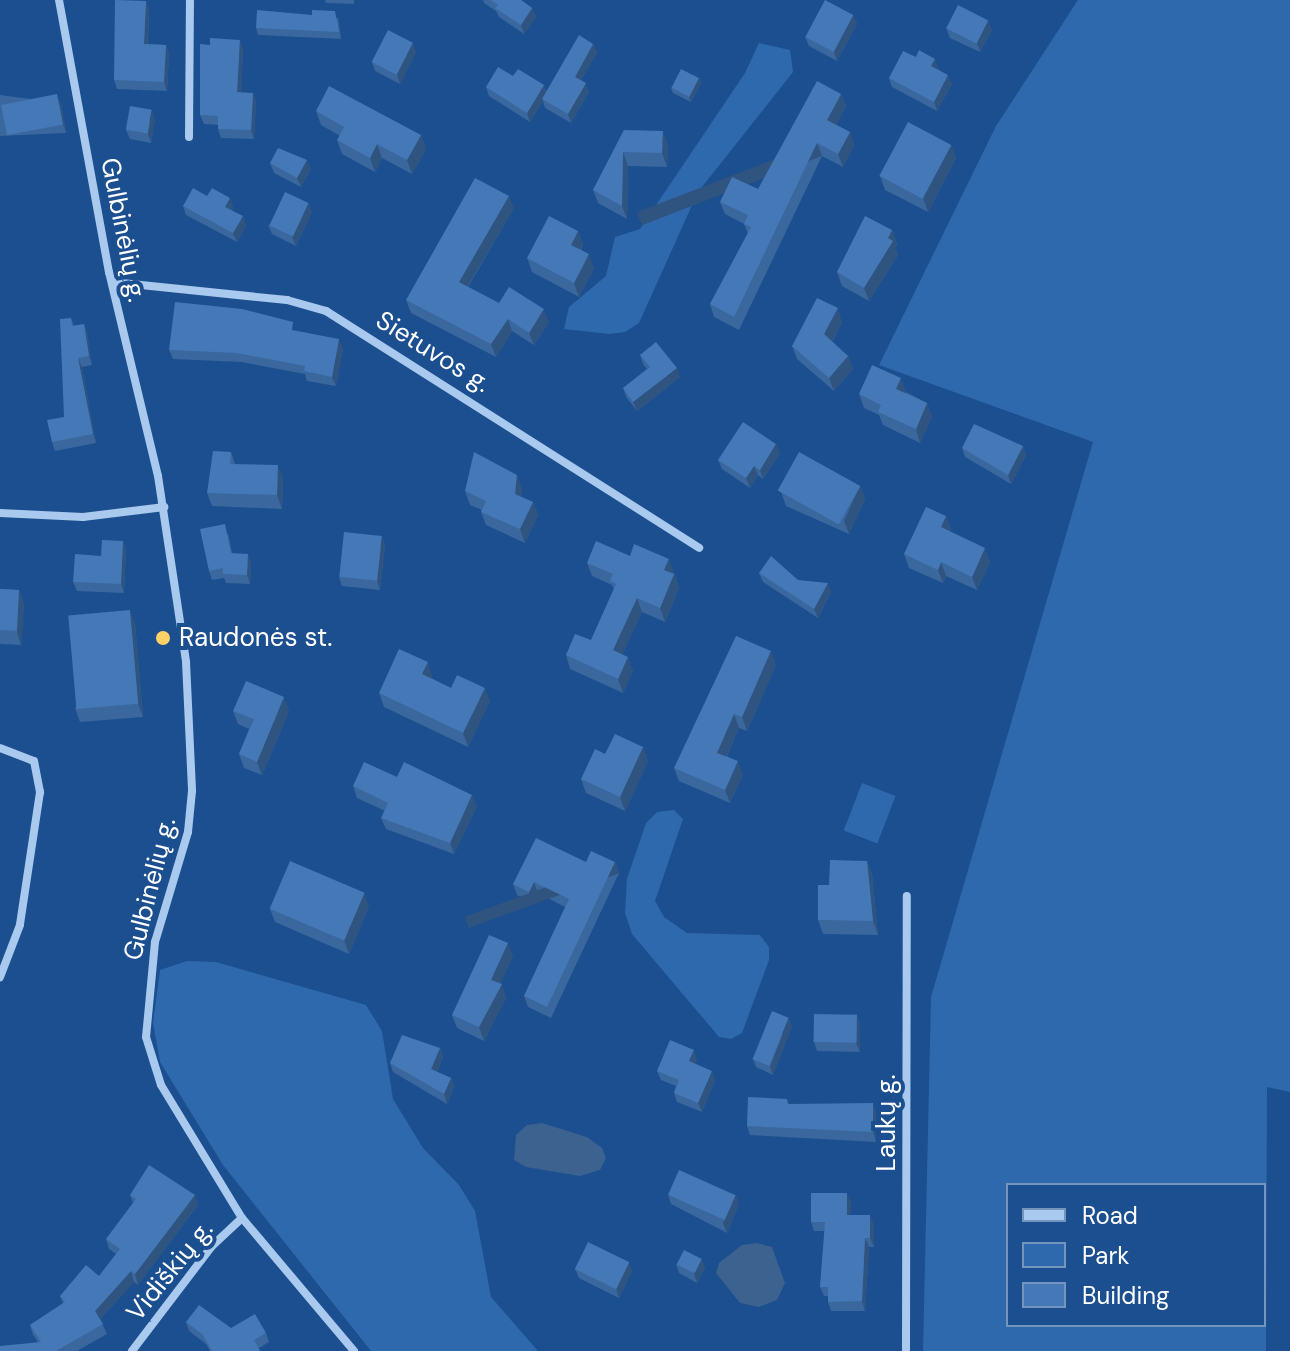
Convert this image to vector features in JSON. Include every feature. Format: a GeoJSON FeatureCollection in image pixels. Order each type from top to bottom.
{"type":"FeatureCollection","features":[{"type":"Feature","properties":{"kind":"street","name":"Gulbinėlių g."},"geometry":{"type":"LineString","coordinates":[[59,0],[112,282],[164,507],[186,662],[192,791],[188,832],[155,942],[146,1037],[161,1085],[242,1218],[354,1351]]}},
{"type":"Feature","properties":{"kind":"street"},"geometry":{"type":"LineString","coordinates":[[189,137],[190,0]]}},
{"type":"Feature","properties":{"kind":"street","name":"Sietuvos g."},"geometry":{"type":"LineString","coordinates":[[112,282],[287,300],[326,311],[699,548]]}},
{"type":"Feature","properties":{"kind":"street"},"geometry":{"type":"LineString","coordinates":[[0,513],[83,517],[164,507]]}},
{"type":"Feature","properties":{"kind":"street"},"geometry":{"type":"LineString","coordinates":[[0,748],[34,761],[40,792],[15,951],[0,977]]}},
{"type":"Feature","properties":{"kind":"street","name":"Laukų g."},"geometry":{"type":"LineString","coordinates":[[906,1351],[907,896]]}},
{"type":"Feature","properties":{"kind":"street","name":"Vidiškių g."},"geometry":{"type":"LineString","coordinates":[[132,1351],[212,1246],[242,1218]]}},
{"type":"Feature","properties":{"kind":"green space"},"geometry":{"type":"Polygon","coordinates":[[[1078,0],[1290,0],[1290,1092],[1267,1087],[1266,1351],[923,1351],[931,997],[1093,442],[879,365],[996,126],[1078,0]]]}},
{"type":"Feature","properties":{"kind":"green space"},"geometry":{"type":"Polygon","coordinates":[[[759,43],[790,50],[793,72],[698,192],[639,323],[625,332],[609,334],[564,329],[569,307],[606,276],[615,237],[640,229],[745,73],[759,43]]]}},
{"type":"Feature","properties":{"kind":"green space"},"geometry":{"type":"Polygon","coordinates":[[[862,783],[896,796],[877,844],[844,831],[862,783]]]}},
{"type":"Feature","properties":{"kind":"green space"},"geometry":{"type":"Polygon","coordinates":[[[674,810],[683,819],[655,901],[664,917],[687,933],[760,935],[769,947],[769,960],[742,1033],[731,1039],[719,1037],[632,934],[625,913],[627,879],[646,823],[657,812],[674,810]]]}},
{"type":"Feature","properties":{"kind":"green space"},"geometry":{"type":"Polygon","coordinates":[[[187,961],[216,962],[366,1005],[382,1031],[393,1099],[423,1148],[459,1185],[475,1211],[491,1297],[538,1351],[371,1351],[223,1165],[160,1062],[153,1023],[160,970],[187,961]]]}},
{"type":"Feature","properties":{"kind":"shaded area"},"geometry":{"type":"Polygon","coordinates":[[[542,1123],[587,1137],[602,1148],[606,1158],[600,1170],[580,1176],[526,1167],[514,1160],[516,1135],[527,1125],[542,1123]]]}},
{"type":"Feature","properties":{"kind":"shaded area"},"geometry":{"type":"Polygon","coordinates":[[[757,1243],[772,1247],[785,1283],[777,1300],[759,1307],[740,1303],[716,1273],[719,1263],[742,1245],[757,1243]]]}},
{"type":"Feature","properties":{"kind":"building"},"geometry":{"type":"Polygon","coordinates":[[[115,0],[146,1],[144,44],[166,45],[164,82],[114,80],[115,0]]]}},
{"type":"Feature","properties":{"kind":"building"},"geometry":{"type":"Polygon","coordinates":[[[491,0],[521,0],[532,8],[521,25],[495,8],[498,5],[491,0]]]}},
{"type":"Feature","properties":{"kind":"building"},"geometry":{"type":"Polygon","coordinates":[[[825,0],[853,15],[834,52],[805,37],[825,0]]]}},
{"type":"Feature","properties":{"kind":"building"},"geometry":{"type":"Polygon","coordinates":[[[958,5],[988,20],[976,44],[946,28],[958,5]]]}},
{"type":"Feature","properties":{"kind":"building"},"geometry":{"type":"Polygon","coordinates":[[[257,10],[312,15],[312,10],[335,11],[339,32],[256,28],[257,10]]]}},
{"type":"Feature","properties":{"kind":"building"},"geometry":{"type":"Polygon","coordinates":[[[388,30],[413,43],[397,75],[372,62],[388,30]]]}},
{"type":"Feature","properties":{"kind":"building"},"geometry":{"type":"Polygon","coordinates":[[[579,35],[593,44],[575,77],[586,83],[568,114],[542,99],[579,35]]]}},
{"type":"Feature","properties":{"kind":"building"},"geometry":{"type":"Polygon","coordinates":[[[210,38],[240,40],[237,92],[253,93],[251,130],[218,129],[218,116],[200,115],[200,44],[210,45],[210,38]]]}},
{"type":"Feature","properties":{"kind":"building"},"geometry":{"type":"Polygon","coordinates":[[[919,50],[935,59],[931,66],[948,75],[934,102],[889,78],[903,51],[916,57],[919,50]]]}},
{"type":"Feature","properties":{"kind":"building"},"geometry":{"type":"Polygon","coordinates":[[[498,67],[513,76],[518,69],[544,85],[527,113],[486,87],[498,67]]]}},
{"type":"Feature","properties":{"kind":"building"},"geometry":{"type":"Polygon","coordinates":[[[681,69],[699,78],[689,97],[671,88],[681,69]]]}},
{"type":"Feature","properties":{"kind":"building"},"geometry":{"type":"Polygon","coordinates":[[[817,81],[841,94],[827,120],[850,132],[838,154],[817,143],[734,317],[710,304],[751,227],[744,224],[748,215],[720,202],[732,177],[758,189],[817,81]]]}},
{"type":"Feature","properties":{"kind":"building"},"geometry":{"type":"Polygon","coordinates":[[[329,86],[421,135],[407,160],[377,144],[370,158],[337,140],[344,127],[316,111],[329,86]]]}},
{"type":"Feature","properties":{"kind":"building"},"geometry":{"type":"Polygon","coordinates":[[[57,94],[63,124],[7,135],[1,105],[57,94]]]}},
{"type":"Feature","properties":{"kind":"building"},"geometry":{"type":"Polygon","coordinates":[[[130,106],[152,110],[147,133],[126,130],[130,106]]]}},
{"type":"Feature","properties":{"kind":"building"},"geometry":{"type":"Polygon","coordinates":[[[908,122],[951,145],[923,199],[879,176],[908,122]]]}},
{"type":"Feature","properties":{"kind":"building"},"geometry":{"type":"Polygon","coordinates":[[[624,130],[663,131],[662,153],[623,152],[622,206],[593,190],[624,130]]]}},
{"type":"Feature","properties":{"kind":"building"},"geometry":{"type":"Polygon","coordinates":[[[278,148],[307,160],[297,178],[270,163],[278,148]]]}},
{"type":"Feature","properties":{"kind":"building"},"geometry":{"type":"Polygon","coordinates":[[[475,178],[509,196],[459,282],[499,303],[509,287],[544,309],[529,333],[508,319],[491,344],[406,300],[475,178]]]}},
{"type":"Feature","properties":{"kind":"building"},"geometry":{"type":"Polygon","coordinates":[[[193,188],[207,196],[212,188],[230,198],[225,207],[243,216],[233,233],[183,206],[193,188]]]}},
{"type":"Feature","properties":{"kind":"building"},"geometry":{"type":"Polygon","coordinates":[[[285,192],[309,203],[293,237],[269,226],[285,192]]]}},
{"type":"Feature","properties":{"kind":"building"},"geometry":{"type":"Polygon","coordinates":[[[549,216],[578,231],[571,245],[589,254],[574,283],[527,258],[549,216]]]}},
{"type":"Feature","properties":{"kind":"building"},"geometry":{"type":"Polygon","coordinates":[[[865,216],[892,230],[888,238],[893,241],[864,288],[837,272],[865,216]]]}},
{"type":"Feature","properties":{"kind":"building"},"geometry":{"type":"Polygon","coordinates":[[[817,298],[838,308],[824,334],[848,356],[829,378],[792,346],[817,298]]]}},
{"type":"Feature","properties":{"kind":"building"},"geometry":{"type":"Polygon","coordinates":[[[175,302],[242,309],[293,322],[292,330],[339,339],[332,377],[304,371],[305,366],[237,353],[169,350],[175,302]]]}},
{"type":"Feature","properties":{"kind":"building"},"geometry":{"type":"Polygon","coordinates":[[[71,318],[72,326],[84,324],[89,356],[78,358],[93,434],[52,442],[47,420],[64,417],[60,319],[71,318]]]}},
{"type":"Feature","properties":{"kind":"building"},"geometry":{"type":"Polygon","coordinates":[[[656,342],[677,368],[633,402],[623,388],[650,367],[640,355],[656,342]]]}},
{"type":"Feature","properties":{"kind":"building"},"geometry":{"type":"Polygon","coordinates":[[[872,365],[901,378],[896,389],[927,403],[916,429],[878,412],[881,405],[859,394],[872,365]]]}},
{"type":"Feature","properties":{"kind":"building"},"geometry":{"type":"Polygon","coordinates":[[[743,422],[776,444],[760,470],[754,466],[746,478],[718,460],[743,422]]]}},
{"type":"Feature","properties":{"kind":"building"},"geometry":{"type":"Polygon","coordinates":[[[974,424],[1023,446],[1008,475],[962,448],[974,424]]]}},
{"type":"Feature","properties":{"kind":"building"},"geometry":{"type":"Polygon","coordinates":[[[213,451],[231,452],[230,464],[278,465],[277,495],[207,493],[213,451]]]}},
{"type":"Feature","properties":{"kind":"building"},"geometry":{"type":"Polygon","coordinates":[[[474,452],[517,475],[515,494],[533,502],[520,529],[481,512],[486,501],[465,491],[474,452]]]}},
{"type":"Feature","properties":{"kind":"building"},"geometry":{"type":"Polygon","coordinates":[[[799,452],[860,486],[839,524],[778,490],[799,452]]]}},
{"type":"Feature","properties":{"kind":"building"},"geometry":{"type":"Polygon","coordinates":[[[926,507],[946,516],[941,527],[985,548],[972,577],[941,562],[938,570],[904,554],[926,507]]]}},
{"type":"Feature","properties":{"kind":"building"},"geometry":{"type":"Polygon","coordinates":[[[225,524],[231,553],[248,554],[247,575],[223,574],[223,568],[209,571],[200,529],[225,524]]]}},
{"type":"Feature","properties":{"kind":"building"},"geometry":{"type":"Polygon","coordinates":[[[344,532],[382,536],[377,581],[339,577],[344,532]]]}},
{"type":"Feature","properties":{"kind":"building"},"geometry":{"type":"Polygon","coordinates":[[[102,540],[123,541],[121,584],[73,582],[75,554],[101,556],[102,540]]]}},
{"type":"Feature","properties":{"kind":"building"},"geometry":{"type":"Polygon","coordinates":[[[596,541],[630,556],[634,544],[669,559],[664,570],[674,574],[660,608],[637,598],[613,650],[628,657],[618,679],[566,655],[575,634],[591,640],[616,584],[610,581],[613,574],[587,563],[596,541]]]}},
{"type":"Feature","properties":{"kind":"building"},"geometry":{"type":"Polygon","coordinates":[[[771,556],[798,580],[828,583],[814,609],[759,573],[771,556]]]}},
{"type":"Feature","properties":{"kind":"building"},"geometry":{"type":"Polygon","coordinates":[[[0,589],[19,590],[17,631],[0,630],[0,589]]]}},
{"type":"Feature","properties":{"kind":"building"},"geometry":{"type":"Polygon","coordinates":[[[130,610],[138,704],[76,709],[68,615],[130,610]]]}},
{"type":"Feature","properties":{"kind":"building"},"geometry":{"type":"Polygon","coordinates":[[[736,636],[771,651],[742,717],[734,714],[717,753],[738,761],[725,790],[674,768],[736,636]]]}},
{"type":"Feature","properties":{"kind":"building"},"geometry":{"type":"Polygon","coordinates":[[[399,649],[428,662],[422,674],[451,688],[457,675],[485,688],[463,733],[379,693],[399,649]]]}},
{"type":"Feature","properties":{"kind":"building"},"geometry":{"type":"Polygon","coordinates":[[[246,681],[284,697],[257,762],[239,754],[254,719],[233,711],[246,681]]]}},
{"type":"Feature","properties":{"kind":"building"},"geometry":{"type":"Polygon","coordinates":[[[615,734],[643,747],[620,797],[581,779],[595,749],[605,754],[615,734]]]}},
{"type":"Feature","properties":{"kind":"building"},"geometry":{"type":"Polygon","coordinates":[[[364,762],[397,777],[404,762],[472,795],[450,843],[381,818],[388,803],[353,786],[364,762]]]}},
{"type":"Feature","properties":{"kind":"building"},"geometry":{"type":"Polygon","coordinates":[[[536,838],[586,862],[591,851],[615,862],[547,1007],[524,996],[569,899],[534,882],[529,892],[513,884],[536,838]]]}},
{"type":"Feature","properties":{"kind":"building"},"geometry":{"type":"Polygon","coordinates":[[[830,860],[867,861],[873,921],[818,920],[818,885],[829,885],[830,860]]]}},
{"type":"Feature","properties":{"kind":"building"},"geometry":{"type":"Polygon","coordinates":[[[290,861],[365,893],[344,941],[270,909],[290,861]]]}},
{"type":"Feature","properties":{"kind":"building"},"geometry":{"type":"Polygon","coordinates":[[[489,935],[508,943],[491,980],[502,984],[479,1027],[452,1015],[489,935]]]}},
{"type":"Feature","properties":{"kind":"building"},"geometry":{"type":"Polygon","coordinates":[[[772,1011],[789,1018],[769,1066],[753,1059],[772,1011]]]}},
{"type":"Feature","properties":{"kind":"building"},"geometry":{"type":"Polygon","coordinates":[[[814,1014],[857,1015],[857,1043],[814,1042],[814,1014]]]}},
{"type":"Feature","properties":{"kind":"building"},"geometry":{"type":"Polygon","coordinates":[[[402,1035],[440,1048],[431,1069],[451,1078],[444,1094],[390,1063],[402,1035]]]}},
{"type":"Feature","properties":{"kind":"building"},"geometry":{"type":"Polygon","coordinates":[[[670,1040],[694,1050],[689,1061],[712,1071],[698,1103],[674,1093],[679,1080],[657,1071],[670,1040]]]}},
{"type":"Feature","properties":{"kind":"building"},"geometry":{"type":"Polygon","coordinates":[[[748,1097],[787,1099],[787,1104],[873,1103],[873,1132],[747,1126],[748,1097]]]}},
{"type":"Feature","properties":{"kind":"building"},"geometry":{"type":"Polygon","coordinates":[[[149,1165],[195,1195],[135,1274],[131,1271],[95,1311],[103,1324],[56,1351],[0,1351],[0,1346],[41,1342],[30,1325],[65,1302],[60,1296],[86,1265],[99,1276],[120,1249],[106,1239],[136,1199],[130,1195],[149,1165]]]}},
{"type":"Feature","properties":{"kind":"building"},"geometry":{"type":"Polygon","coordinates":[[[679,1170],[736,1195],[725,1220],[668,1195],[679,1170]]]}},
{"type":"Feature","properties":{"kind":"building"},"geometry":{"type":"Polygon","coordinates":[[[811,1193],[847,1193],[847,1215],[870,1215],[870,1238],[865,1238],[862,1301],[828,1302],[828,1287],[820,1287],[825,1222],[811,1222],[811,1193]]]}},
{"type":"Feature","properties":{"kind":"building"},"geometry":{"type":"Polygon","coordinates":[[[588,1242],[629,1262],[616,1289],[575,1269],[588,1242]]]}},
{"type":"Feature","properties":{"kind":"building"},"geometry":{"type":"Polygon","coordinates":[[[684,1250],[702,1259],[695,1273],[677,1264],[684,1250]]]}},
{"type":"Feature","properties":{"kind":"building"},"geometry":{"type":"Polygon","coordinates":[[[199,1305],[231,1328],[255,1314],[266,1333],[254,1340],[260,1351],[212,1351],[203,1335],[186,1322],[199,1305]]]}},
{"type":"Feature","properties":{"kind":"place","name":"Raudonės st."},"geometry":{"type":"Point","coordinates":[163,638]}}]}
